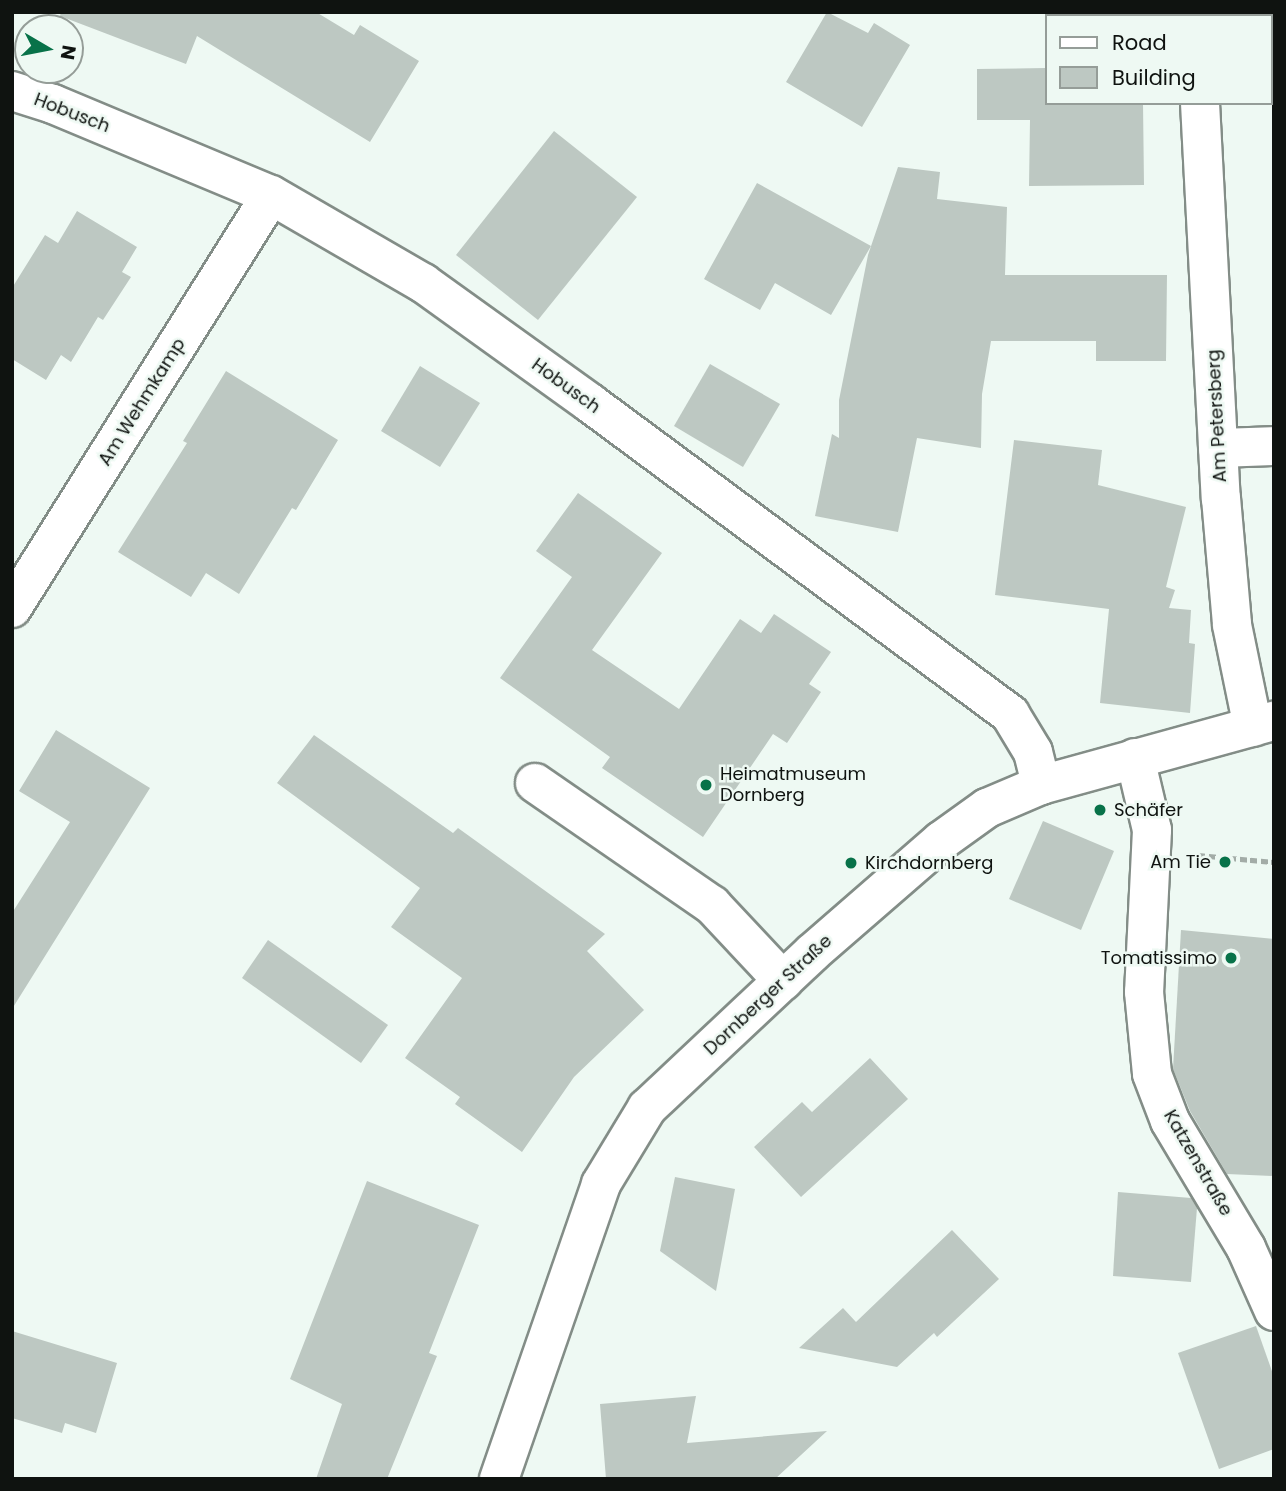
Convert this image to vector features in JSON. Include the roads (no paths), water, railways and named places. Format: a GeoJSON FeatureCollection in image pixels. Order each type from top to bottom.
{"type":"FeatureCollection","features":[{"type":"Feature","properties":{"kind":"street","name":"Hobusch"},"geometry":{"type":"LineString","coordinates":[[12,91],[53,104],[271,195],[422,283],[601,411],[1010,714],[1032,752],[1041,785]]}},
{"type":"Feature","properties":{"kind":"street","name":"Am Petersberg"},"geometry":{"type":"LineString","coordinates":[[1200,105],[1218,448],[1232,625],[1263,724]]}},
{"type":"Feature","properties":{"kind":"street","name":"Am Wehmkamp"},"geometry":{"type":"LineString","coordinates":[[12,608],[271,195]]}},
{"type":"Feature","properties":{"kind":"street"},"geometry":{"type":"LineString","coordinates":[[1218,448],[1274,446]]}},
{"type":"Feature","properties":{"kind":"street","name":"Dornberger Straße"},"geometry":{"type":"LineString","coordinates":[[499,1479],[601,1184],[622,1145],[647,1108],[783,981],[941,841],[987,808],[1041,785],[1263,724]]}},
{"type":"Feature","properties":{"kind":"street","name":"Katzenstraße"},"geometry":{"type":"LineString","coordinates":[[1135,758],[1152,830],[1144,992],[1152,1074],[1170,1121],[1246,1248],[1274,1311]]}},
{"type":"Feature","properties":{"kind":"street"},"geometry":{"type":"LineString","coordinates":[[535,783],[712,905],[783,981]]}},
{"type":"Feature","properties":{"kind":"place","name":"Heimatmuseum Dornberg"},"geometry":{"type":"Point","coordinates":[706,785]}},
{"type":"Feature","properties":{"kind":"place","name":"Schäfer"},"geometry":{"type":"Point","coordinates":[1100,810]}},
{"type":"Feature","properties":{"kind":"place","name":"Am Tie"},"geometry":{"type":"Point","coordinates":[1225,862]}},
{"type":"Feature","properties":{"kind":"place","name":"Kirchdornberg"},"geometry":{"type":"Point","coordinates":[851,863]}},
{"type":"Feature","properties":{"kind":"place","name":"Tomatissimo"},"geometry":{"type":"Point","coordinates":[1231,958]}}]}
